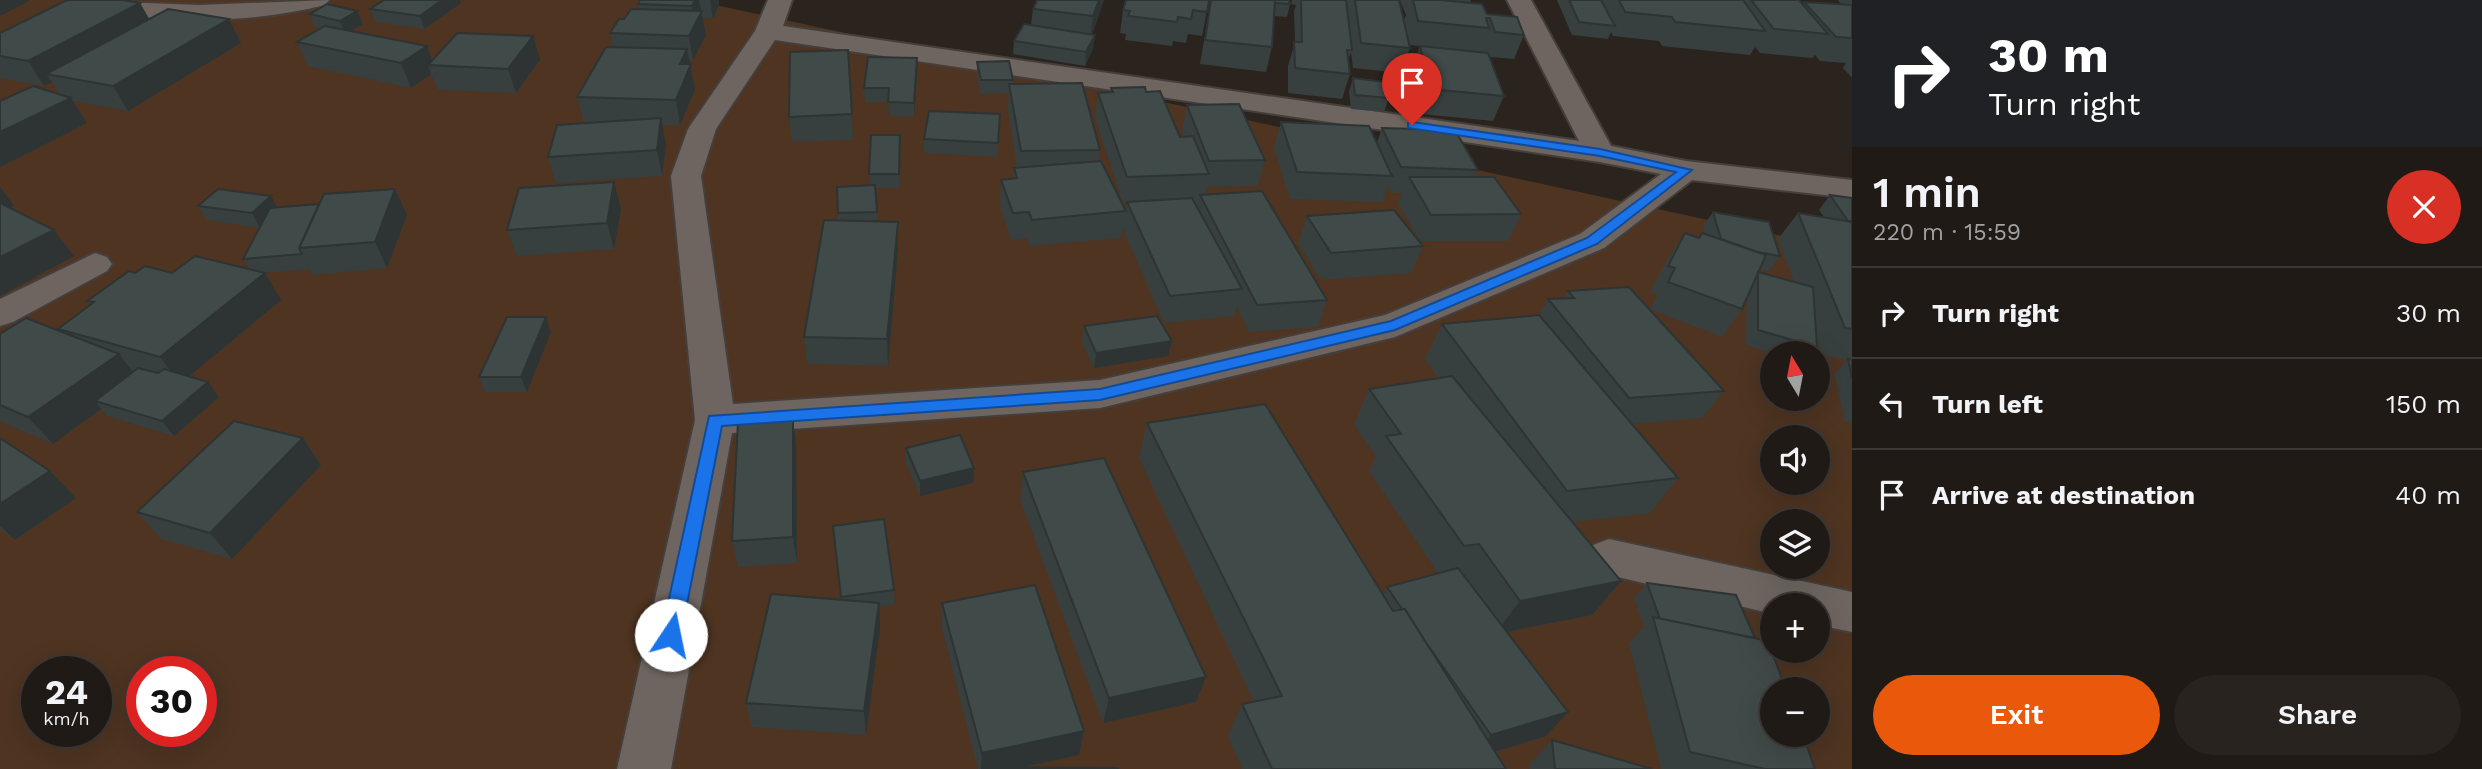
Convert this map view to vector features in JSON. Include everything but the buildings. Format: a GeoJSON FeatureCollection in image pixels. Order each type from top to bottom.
{"type":"FeatureCollection","features":[{"type":"Feature","properties":{"kind":"street"},"geometry":{"type":"LineString","coordinates":[[80,0],[139,9],[223,12],[283,8],[317,0]]}},
{"type":"Feature","properties":{"kind":"street"},"geometry":{"type":"LineString","coordinates":[[1519,0],[1600,153]]}},
{"type":"Feature","properties":{"kind":"street"},"geometry":{"type":"LineString","coordinates":[[643,769],[715,420],[687,176],[702,129],[774,16],[1600,153],[1686,170],[1852,189]]}},
{"type":"Feature","properties":{"kind":"street"},"geometry":{"type":"LineString","coordinates":[[715,420],[1100,394],[1395,325],[1592,241],[1686,170]]}},
{"type":"Feature","properties":{"kind":"street"},"geometry":{"type":"LineString","coordinates":[[0,314],[95,264]]}},
{"type":"Feature","properties":{"kind":"street"},"geometry":{"type":"LineString","coordinates":[[1609,558],[1852,612]]}},
{"type":"Feature","properties":{"kind":"shaded area"},"geometry":{"type":"Polygon","coordinates":[[[0,0],[693,0],[1852,251],[1852,769],[0,769],[0,0]]]}},
{"type":"Feature","properties":{"kind":"route"},"geometry":{"type":"LineString","coordinates":[[671,635],[715,420],[1100,394],[1395,325],[1592,241],[1686,170],[1600,153],[1412,125]]}}]}
